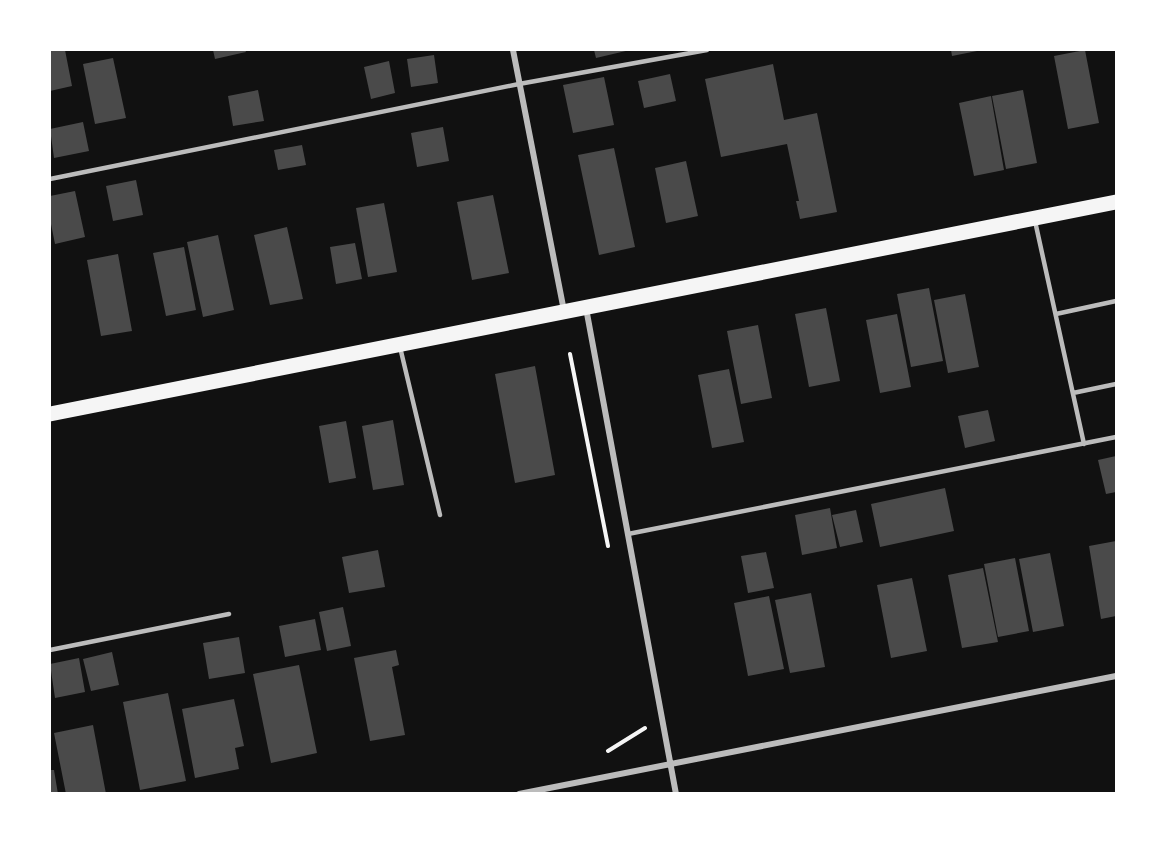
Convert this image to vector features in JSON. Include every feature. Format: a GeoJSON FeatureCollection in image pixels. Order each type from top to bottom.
{"type":"FeatureCollection","features":[{"type":"Feature","properties":{"kind":"main road"},"geometry":{"type":"LineString","coordinates":[[50,414],[1116,202]]}},
{"type":"Feature","properties":{"kind":"street"},"geometry":{"type":"LineString","coordinates":[[513,50],[564,312]]}},
{"type":"Feature","properties":{"kind":"street"},"geometry":{"type":"LineString","coordinates":[[586,307],[676,794]]}},
{"type":"Feature","properties":{"kind":"street"},"geometry":{"type":"LineString","coordinates":[[519,794],[1116,676]]}},
{"type":"Feature","properties":{"kind":"lane"},"geometry":{"type":"LineString","coordinates":[[50,179],[519,84],[707,50]]}},
{"type":"Feature","properties":{"kind":"lane"},"geometry":{"type":"LineString","coordinates":[[1034,218],[1084,444]]}},
{"type":"Feature","properties":{"kind":"lane"},"geometry":{"type":"LineString","coordinates":[[1056,314],[1116,301]]}},
{"type":"Feature","properties":{"kind":"lane"},"geometry":{"type":"LineString","coordinates":[[399,344],[440,515]]}},
{"type":"Feature","properties":{"kind":"lane"},"geometry":{"type":"LineString","coordinates":[[1073,393],[1116,384]]}},
{"type":"Feature","properties":{"kind":"lane"},"geometry":{"type":"LineString","coordinates":[[628,534],[1116,437]]}},
{"type":"Feature","properties":{"kind":"lane"},"geometry":{"type":"LineString","coordinates":[[50,650],[229,614]]}},
{"type":"Feature","properties":{"kind":"path"},"geometry":{"type":"LineString","coordinates":[[570,354],[610,554]]}},
{"type":"Feature","properties":{"kind":"path"},"geometry":{"type":"LineString","coordinates":[[608,751],[651,724]]}},
{"type":"Feature","properties":{"kind":"building"},"geometry":{"type":"Polygon","coordinates":[[[50,50],[65,50],[72,86],[50,91],[50,50]]]}},
{"type":"Feature","properties":{"kind":"building"},"geometry":{"type":"Polygon","coordinates":[[[213,50],[245,50],[246,52],[215,59],[213,50]]]}},
{"type":"Feature","properties":{"kind":"building"},"geometry":{"type":"Polygon","coordinates":[[[594,50],[630,50],[596,58],[594,50]]]}},
{"type":"Feature","properties":{"kind":"building"},"geometry":{"type":"Polygon","coordinates":[[[951,50],[976,50],[977,51],[952,56],[951,50]]]}},
{"type":"Feature","properties":{"kind":"building"},"geometry":{"type":"Polygon","coordinates":[[[1085,50],[1099,123],[1068,129],[1054,56],[1085,50]]]}},
{"type":"Feature","properties":{"kind":"building"},"geometry":{"type":"Polygon","coordinates":[[[434,55],[438,83],[411,87],[407,59],[434,55]]]}},
{"type":"Feature","properties":{"kind":"building"},"geometry":{"type":"Polygon","coordinates":[[[113,58],[126,118],[95,124],[83,64],[113,58]]]}},
{"type":"Feature","properties":{"kind":"building"},"geometry":{"type":"Polygon","coordinates":[[[389,61],[395,93],[371,99],[364,67],[389,61]]]}},
{"type":"Feature","properties":{"kind":"building"},"geometry":{"type":"Polygon","coordinates":[[[773,64],[784,120],[817,113],[837,212],[800,219],[796,201],[799,201],[787,144],[721,157],[705,79],[773,64]]]}},
{"type":"Feature","properties":{"kind":"building"},"geometry":{"type":"Polygon","coordinates":[[[670,74],[676,101],[644,108],[638,81],[670,74]]]}},
{"type":"Feature","properties":{"kind":"building"},"geometry":{"type":"Polygon","coordinates":[[[604,77],[614,125],[573,133],[563,85],[604,77]]]}},
{"type":"Feature","properties":{"kind":"building"},"geometry":{"type":"Polygon","coordinates":[[[258,90],[264,121],[233,126],[228,96],[258,90]]]}},
{"type":"Feature","properties":{"kind":"building"},"geometry":{"type":"Polygon","coordinates":[[[1023,90],[1037,163],[1006,169],[992,96],[1023,90]]]}},
{"type":"Feature","properties":{"kind":"building"},"geometry":{"type":"Polygon","coordinates":[[[991,96],[1004,170],[974,176],[959,103],[991,96]]]}},
{"type":"Feature","properties":{"kind":"building"},"geometry":{"type":"Polygon","coordinates":[[[83,122],[89,151],[54,158],[50,129],[83,122]]]}},
{"type":"Feature","properties":{"kind":"building"},"geometry":{"type":"Polygon","coordinates":[[[443,127],[449,161],[417,167],[411,133],[443,127]]]}},
{"type":"Feature","properties":{"kind":"building"},"geometry":{"type":"Polygon","coordinates":[[[302,145],[306,165],[278,170],[274,150],[302,145]]]}},
{"type":"Feature","properties":{"kind":"building"},"geometry":{"type":"Polygon","coordinates":[[[614,148],[635,247],[599,255],[578,155],[614,148]]]}},
{"type":"Feature","properties":{"kind":"building"},"geometry":{"type":"Polygon","coordinates":[[[686,161],[698,216],[666,223],[655,168],[686,161]]]}},
{"type":"Feature","properties":{"kind":"building"},"geometry":{"type":"Polygon","coordinates":[[[136,180],[143,215],[113,221],[106,186],[136,180]]]}},
{"type":"Feature","properties":{"kind":"building"},"geometry":{"type":"Polygon","coordinates":[[[75,191],[85,237],[55,244],[50,219],[50,196],[75,191]]]}},
{"type":"Feature","properties":{"kind":"building"},"geometry":{"type":"Polygon","coordinates":[[[493,195],[509,273],[472,280],[457,202],[493,195]]]}},
{"type":"Feature","properties":{"kind":"building"},"geometry":{"type":"Polygon","coordinates":[[[384,203],[397,272],[368,277],[356,208],[384,203]]]}},
{"type":"Feature","properties":{"kind":"building"},"geometry":{"type":"Polygon","coordinates":[[[287,227],[303,299],[270,305],[254,235],[287,227]]]}},
{"type":"Feature","properties":{"kind":"building"},"geometry":{"type":"Polygon","coordinates":[[[218,235],[234,310],[203,317],[187,242],[218,235]]]}},
{"type":"Feature","properties":{"kind":"building"},"geometry":{"type":"Polygon","coordinates":[[[355,243],[362,279],[336,284],[330,247],[355,243]]]}},
{"type":"Feature","properties":{"kind":"building"},"geometry":{"type":"Polygon","coordinates":[[[184,247],[196,310],[166,316],[153,253],[184,247]]]}},
{"type":"Feature","properties":{"kind":"building"},"geometry":{"type":"Polygon","coordinates":[[[118,254],[132,331],[101,336],[87,260],[118,254]]]}},
{"type":"Feature","properties":{"kind":"building"},"geometry":{"type":"Polygon","coordinates":[[[929,288],[943,361],[911,367],[897,294],[929,288]]]}},
{"type":"Feature","properties":{"kind":"building"},"geometry":{"type":"Polygon","coordinates":[[[965,294],[979,367],[948,373],[934,300],[965,294]]]}},
{"type":"Feature","properties":{"kind":"building"},"geometry":{"type":"Polygon","coordinates":[[[826,308],[840,381],[809,387],[795,314],[826,308]]]}},
{"type":"Feature","properties":{"kind":"building"},"geometry":{"type":"Polygon","coordinates":[[[897,314],[911,387],[880,393],[866,320],[897,314]]]}},
{"type":"Feature","properties":{"kind":"building"},"geometry":{"type":"Polygon","coordinates":[[[758,325],[772,398],[741,404],[727,331],[758,325]]]}},
{"type":"Feature","properties":{"kind":"building"},"geometry":{"type":"Polygon","coordinates":[[[535,366],[555,475],[515,483],[495,374],[535,366]]]}},
{"type":"Feature","properties":{"kind":"building"},"geometry":{"type":"Polygon","coordinates":[[[729,369],[744,442],[712,448],[698,375],[729,369]]]}},
{"type":"Feature","properties":{"kind":"building"},"geometry":{"type":"Polygon","coordinates":[[[988,410],[995,441],[965,448],[958,416],[988,410]]]}},
{"type":"Feature","properties":{"kind":"building"},"geometry":{"type":"Polygon","coordinates":[[[393,420],[404,485],[373,490],[362,426],[393,420]]]}},
{"type":"Feature","properties":{"kind":"building"},"geometry":{"type":"Polygon","coordinates":[[[346,421],[356,478],[329,483],[319,426],[346,421]]]}},
{"type":"Feature","properties":{"kind":"building"},"geometry":{"type":"Polygon","coordinates":[[[1116,456],[1116,492],[1106,494],[1098,460],[1116,456]]]}},
{"type":"Feature","properties":{"kind":"building"},"geometry":{"type":"Polygon","coordinates":[[[945,488],[954,531],[880,547],[871,504],[945,488]]]}},
{"type":"Feature","properties":{"kind":"building"},"geometry":{"type":"Polygon","coordinates":[[[830,508],[837,548],[802,555],[795,515],[830,508]]]}},
{"type":"Feature","properties":{"kind":"building"},"geometry":{"type":"Polygon","coordinates":[[[856,510],[863,542],[840,547],[832,515],[856,510]]]}},
{"type":"Feature","properties":{"kind":"building"},"geometry":{"type":"Polygon","coordinates":[[[1116,541],[1116,616],[1101,619],[1089,546],[1116,541]]]}},
{"type":"Feature","properties":{"kind":"building"},"geometry":{"type":"Polygon","coordinates":[[[378,550],[385,587],[349,593],[342,557],[378,550]]]}},
{"type":"Feature","properties":{"kind":"building"},"geometry":{"type":"Polygon","coordinates":[[[766,552],[774,588],[748,593],[741,556],[766,552]]]}},
{"type":"Feature","properties":{"kind":"building"},"geometry":{"type":"Polygon","coordinates":[[[1050,553],[1064,626],[1033,632],[1019,559],[1050,553]]]}},
{"type":"Feature","properties":{"kind":"building"},"geometry":{"type":"Polygon","coordinates":[[[1015,558],[1029,631],[998,637],[984,564],[1015,558]]]}},
{"type":"Feature","properties":{"kind":"building"},"geometry":{"type":"Polygon","coordinates":[[[983,568],[998,642],[962,648],[948,575],[983,568]]]}},
{"type":"Feature","properties":{"kind":"building"},"geometry":{"type":"Polygon","coordinates":[[[912,578],[927,651],[891,658],[877,585],[912,578]]]}},
{"type":"Feature","properties":{"kind":"building"},"geometry":{"type":"Polygon","coordinates":[[[811,593],[825,667],[790,673],[775,600],[811,593]]]}},
{"type":"Feature","properties":{"kind":"building"},"geometry":{"type":"Polygon","coordinates":[[[769,596],[784,669],[748,676],[734,603],[769,596]]]}},
{"type":"Feature","properties":{"kind":"building"},"geometry":{"type":"Polygon","coordinates":[[[343,607],[351,646],[327,651],[319,612],[343,607]]]}},
{"type":"Feature","properties":{"kind":"building"},"geometry":{"type":"Polygon","coordinates":[[[315,619],[321,650],[285,657],[279,626],[315,619]]]}},
{"type":"Feature","properties":{"kind":"building"},"geometry":{"type":"Polygon","coordinates":[[[239,637],[245,673],[209,679],[203,643],[239,637]]]}},
{"type":"Feature","properties":{"kind":"building"},"geometry":{"type":"Polygon","coordinates":[[[396,650],[399,665],[392,667],[405,735],[370,741],[354,658],[396,650]]]}},
{"type":"Feature","properties":{"kind":"building"},"geometry":{"type":"Polygon","coordinates":[[[112,652],[119,685],[91,691],[83,659],[112,652]]]}},
{"type":"Feature","properties":{"kind":"building"},"geometry":{"type":"Polygon","coordinates":[[[79,658],[85,692],[55,698],[50,664],[79,658]]]}},
{"type":"Feature","properties":{"kind":"building"},"geometry":{"type":"Polygon","coordinates":[[[299,665],[317,753],[271,763],[253,674],[299,665]]]}},
{"type":"Feature","properties":{"kind":"building"},"geometry":{"type":"Polygon","coordinates":[[[168,693],[186,781],[140,790],[123,702],[168,693]]]}},
{"type":"Feature","properties":{"kind":"building"},"geometry":{"type":"Polygon","coordinates":[[[234,699],[244,746],[235,748],[239,769],[195,778],[182,709],[234,699]]]}},
{"type":"Feature","properties":{"kind":"building"},"geometry":{"type":"Polygon","coordinates":[[[93,725],[106,794],[66,794],[54,733],[93,725]]]}},
{"type":"Feature","properties":{"kind":"building"},"geometry":{"type":"Polygon","coordinates":[[[50,770],[54,770],[58,794],[50,794],[50,770]]]}}]}
